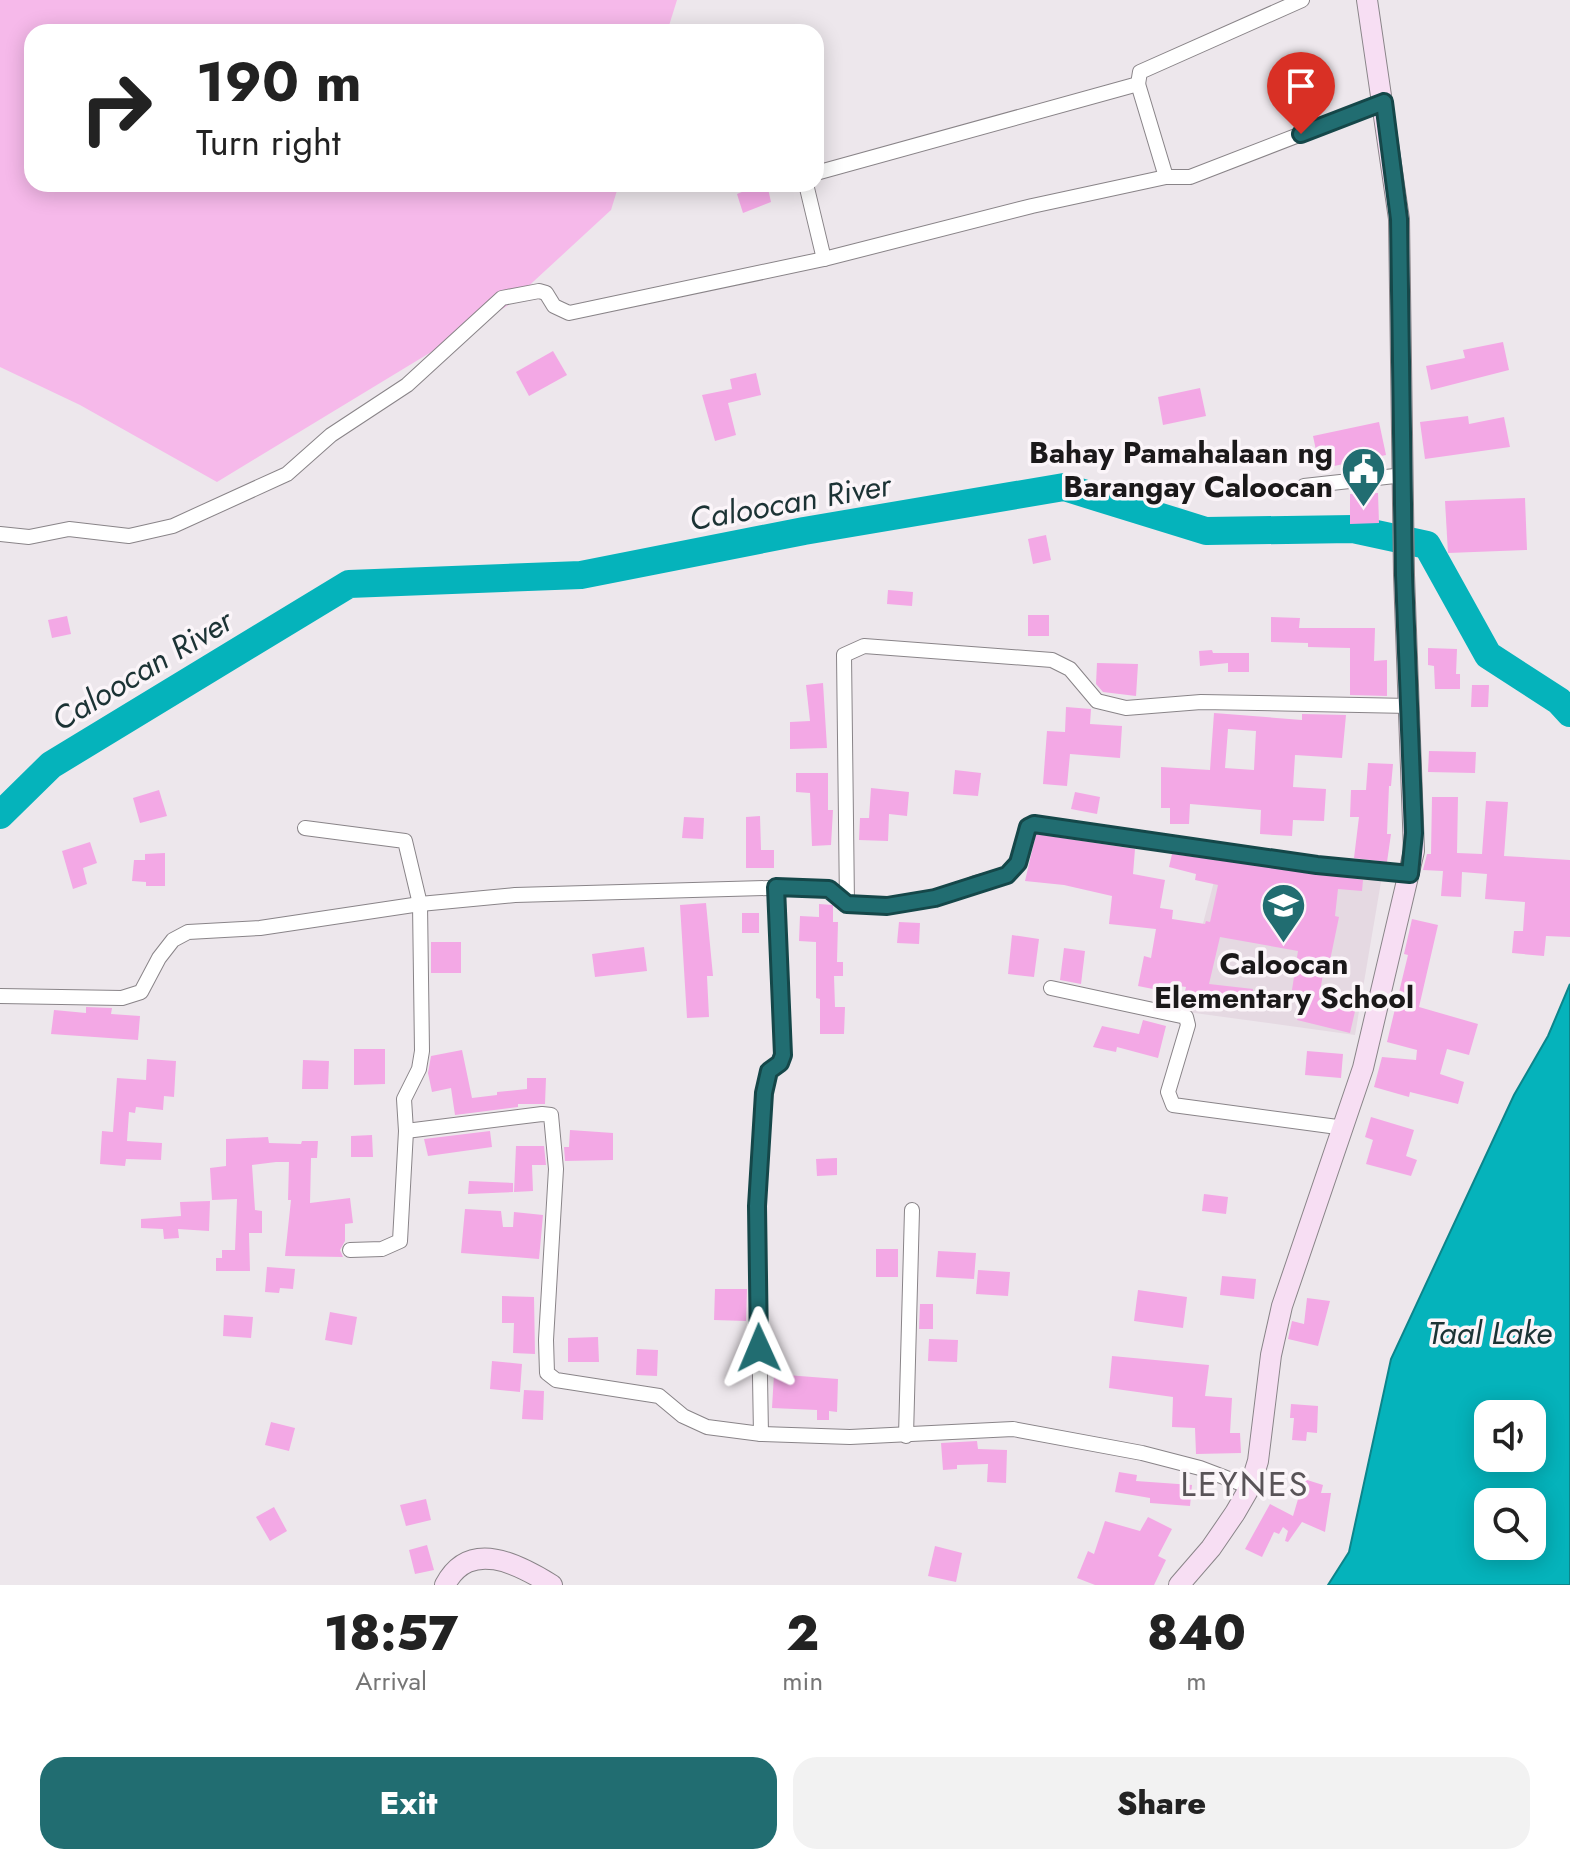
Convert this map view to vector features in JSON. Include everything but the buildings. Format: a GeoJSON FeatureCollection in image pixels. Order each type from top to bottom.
{"type":"FeatureCollection","features":[{"type":"Feature","properties":{"kind":"main road"},"geometry":{"type":"LineString","coordinates":[[1179,1585],[1211,1548],[1250,1487],[1258,1461],[1271,1355],[1282,1306],[1363,1068],[1410,874],[1414,833],[1404,575],[1399,219],[1367,0]]}},
{"type":"Feature","properties":{"kind":"main road"},"geometry":{"type":"LineString","coordinates":[[445,1585],[456,1569],[478,1558],[489,1557],[512,1563],[552,1585]]}},
{"type":"Feature","properties":{"kind":"street"},"geometry":{"type":"LineString","coordinates":[[1166,177],[1138,84],[1140,72],[1302,0]]}},
{"type":"Feature","properties":{"kind":"street"},"geometry":{"type":"LineString","coordinates":[[824,171],[1138,84]]}},
{"type":"Feature","properties":{"kind":"street"},"geometry":{"type":"LineString","coordinates":[[0,534],[29,537],[69,529],[129,536],[173,526],[245,495],[287,474],[331,435],[407,385],[502,298],[539,291],[546,293],[554,306],[569,313],[824,259],[1032,206],[1166,177],[1190,177],[1384,102]]}},
{"type":"Feature","properties":{"kind":"street"},"geometry":{"type":"LineString","coordinates":[[808,192],[824,259]]}},
{"type":"Feature","properties":{"kind":"street"},"geometry":{"type":"LineString","coordinates":[[1304,486],[1404,475]]}},
{"type":"Feature","properties":{"kind":"street"},"geometry":{"type":"LineString","coordinates":[[847,904],[844,655],[854,648],[897,647],[1036,656],[1070,669],[1097,701],[1126,708],[1201,702],[1410,706]]}},
{"type":"Feature","properties":{"kind":"street"},"geometry":{"type":"LineString","coordinates":[[0,996],[122,998],[141,992],[159,958],[173,940],[188,932],[260,928],[420,904],[515,895],[776,887],[829,889],[847,904],[887,906],[935,898],[1007,875],[1018,863],[1028,827],[1034,824],[1317,865],[1410,874]]}},
{"type":"Feature","properties":{"kind":"street"},"geometry":{"type":"LineString","coordinates":[[305,828],[405,841],[420,904],[422,1051],[419,1069],[404,1099],[406,1131],[400,1241],[382,1249],[350,1250]]}},
{"type":"Feature","properties":{"kind":"street"},"geometry":{"type":"LineString","coordinates":[[761,1434],[757,1206],[764,1093],[769,1071],[780,1063],[783,1055],[776,887]]}},
{"type":"Feature","properties":{"kind":"street"},"geometry":{"type":"LineString","coordinates":[[1051,988],[1186,1017],[1188,1025],[1168,1092],[1173,1105],[1345,1128]]}},
{"type":"Feature","properties":{"kind":"street"},"geometry":{"type":"LineString","coordinates":[[406,1131],[551,1115],[556,1169],[546,1340],[547,1373],[556,1380],[659,1396],[683,1416],[707,1427],[761,1434],[850,1437],[1013,1429],[1142,1453],[1200,1468],[1250,1487]]}},
{"type":"Feature","properties":{"kind":"street"},"geometry":{"type":"LineString","coordinates":[[906,1436],[912,1210]]}},
{"type":"Feature","properties":{"kind":"shaded area"},"geometry":{"type":"Polygon","coordinates":[[[0,0],[677,0],[670,24],[24,24],[24,192],[617,192],[611,210],[507,306],[217,482],[80,405],[0,367],[0,0]]]}},
{"type":"Feature","properties":{"kind":"shaded area","name":"Caloocan Elementary School"},"geometry":{"type":"Polygon","coordinates":[[[1222,851],[1382,876],[1355,1035],[1180,1011],[1222,851]]]}},
{"type":"Feature","properties":{"kind":"water","name":"Taal Lake"},"geometry":{"type":"Polygon","coordinates":[[[1570,984],[1570,1585],[1328,1585],[1349,1552],[1391,1359],[1514,1095],[1548,1036],[1570,984]]]}},
{"type":"Feature","properties":{"kind":"waterway","name":"Caloocan River"},"geometry":{"type":"LineString","coordinates":[[0,815],[51,765],[349,584],[581,575],[804,531],[1064,487],[1206,531],[1353,529],[1427,545],[1488,655],[1559,701],[1570,713]]}},
{"type":"Feature","properties":{"kind":"place","name":"Bahay Pamahalaan ng Barangay Caloocan"},"geometry":{"type":"Point","coordinates":[1364,508]}},
{"type":"Feature","properties":{"kind":"place","name":"Caloocan Elementary School"},"geometry":{"type":"Point","coordinates":[1284,944]}},
{"type":"Feature","properties":{"kind":"district","name":"LEYNES"},"geometry":{"type":"Point","coordinates":[1245,1484]}},
{"type":"Feature","properties":{"kind":"route"},"geometry":{"type":"LineString","coordinates":[[759,1348],[757,1206],[764,1093],[769,1071],[780,1063],[783,1055],[776,887],[829,889],[847,904],[887,906],[935,898],[1007,875],[1018,863],[1028,827],[1034,824],[1317,865],[1410,874],[1414,833],[1404,575],[1399,219],[1384,102],[1301,134]]}}]}
